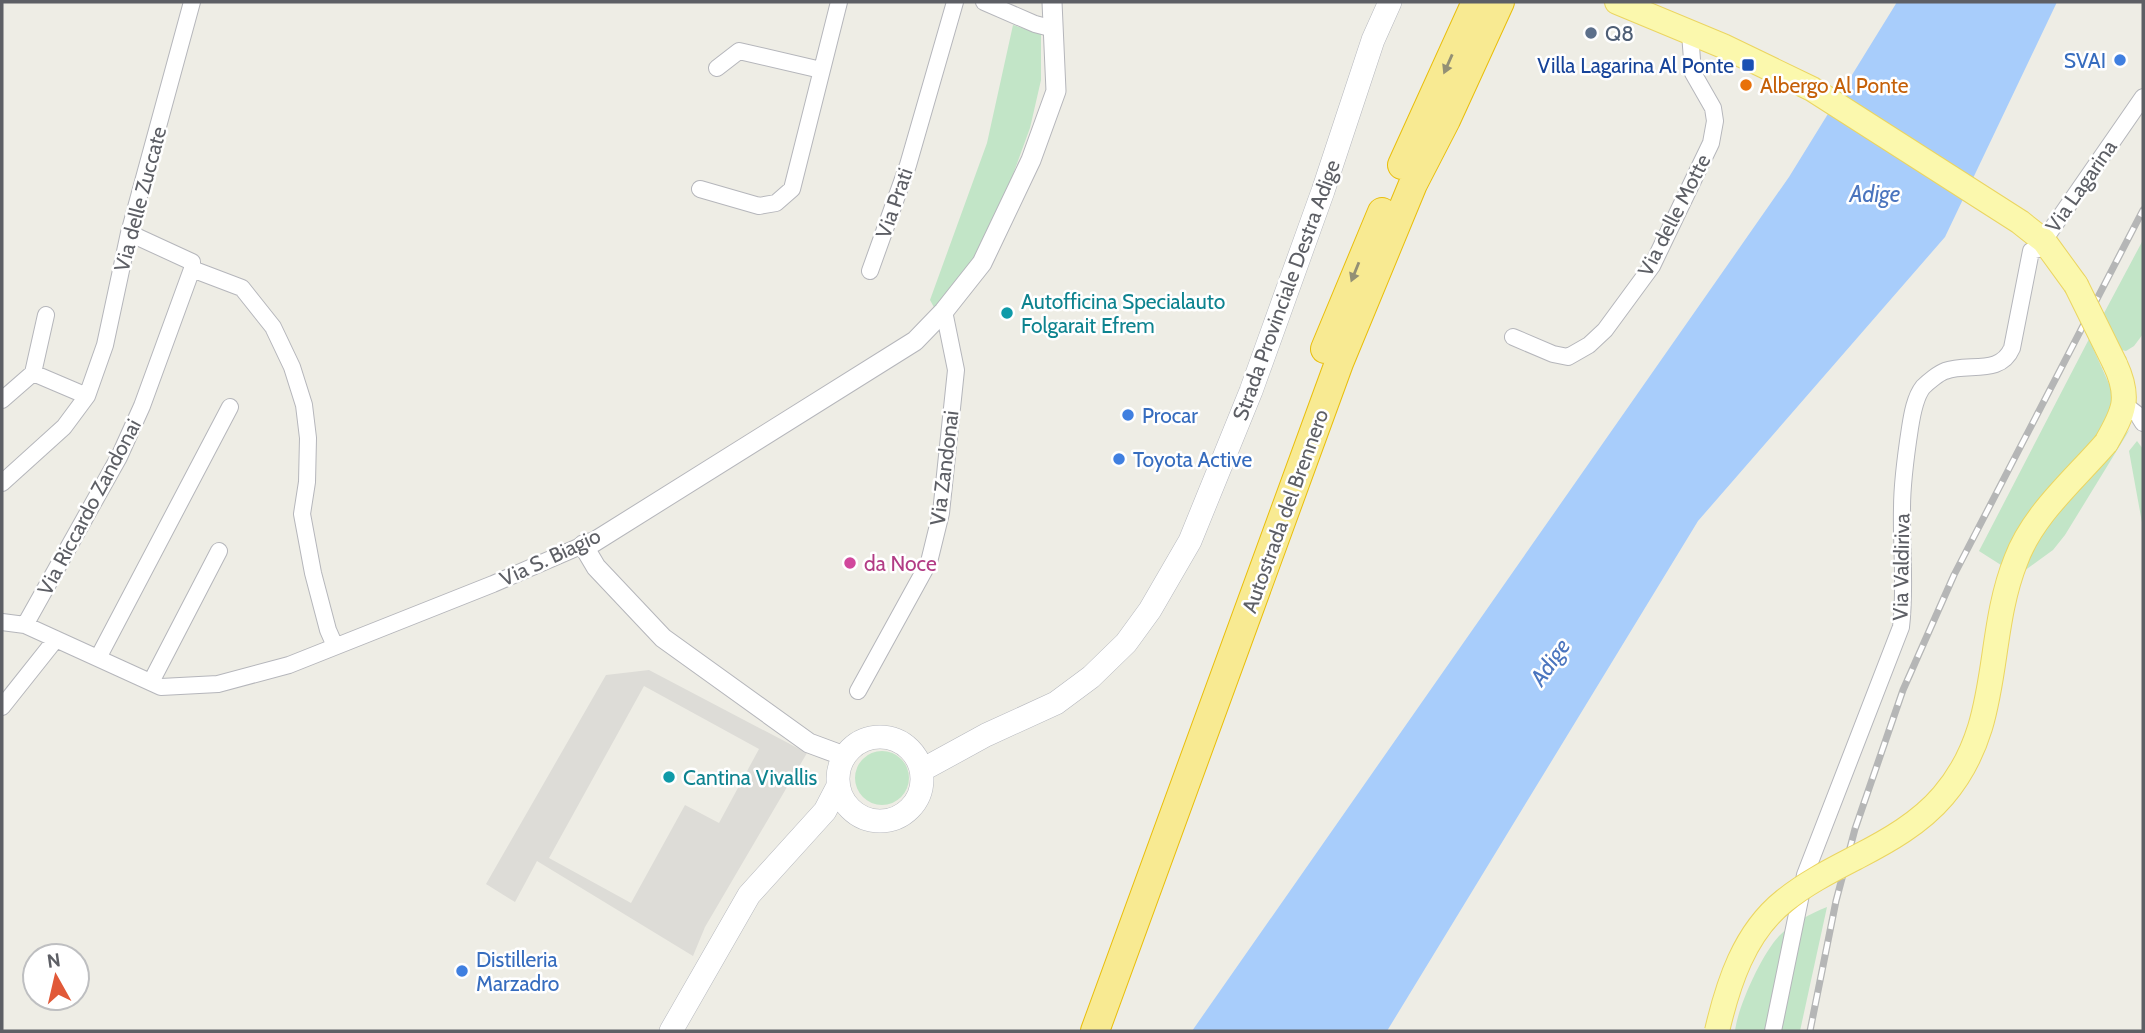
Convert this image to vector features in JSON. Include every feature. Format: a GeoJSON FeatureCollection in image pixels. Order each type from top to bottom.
{"type":"FeatureCollection","features":[{"type":"Feature","properties":{"kind":"highway","name":"Autostrada del Brennero"},"geometry":{"type":"LineString","coordinates":[[1078,1031],[1320,359],[1358,265],[1476,2]]}},
{"type":"Feature","properties":{"kind":"highway","name":"Autostrada del Brennero"},"geometry":{"type":"LineString","coordinates":[[1095,1031],[1339,363],[1413,184],[1446,120],[1500,2]]}},
{"type":"Feature","properties":{"kind":"highway"},"geometry":{"type":"LineString","coordinates":[[1446,120],[1510,2]]}},
{"type":"Feature","properties":{"kind":"main road","name":"Strada Provinciale Destra Adige"},"geometry":{"type":"LineString","coordinates":[[1373,40],[1380,2]]}},
{"type":"Feature","properties":{"kind":"main road","name":"Strada Provinciale Destra Adige"},"geometry":{"type":"LineString","coordinates":[[922,770],[986,735],[1056,703],[1091,677],[1126,643],[1150,610],[1189,541],[1251,391],[1323,191],[1373,40],[1390,2]]}},
{"type":"Feature","properties":{"kind":"main road"},"geometry":{"type":"LineString","coordinates":[[1617,2],[1723,46],[1812,89],[1999,206],[2044,241],[2076,285],[2123,382],[2125,405],[2106,443],[2045,512],[2017,557],[2002,607],[1982,726],[1957,776],[1943,796],[1923,816],[1869,851],[1808,885],[1770,914],[1741,957],[1731,980],[1717,1031]]}},
{"type":"Feature","properties":{"kind":"main road","name":"Strada Provinciale Destra Adige"},"geometry":{"type":"LineString","coordinates":[[911,749],[986,735]]}},
{"type":"Feature","properties":{"kind":"main road"},"geometry":{"type":"LineString","coordinates":[[888,737],[911,749],[922,770],[922,784],[919,797],[911,808],[900,817],[873,821],[860,817],[849,808],[838,786],[837,776],[844,756],[853,746],[863,740],[888,737]]}},
{"type":"Feature","properties":{"kind":"main road"},"geometry":{"type":"LineString","coordinates":[[671,1031],[749,895],[825,811],[838,786]]}},
{"type":"Feature","properties":{"kind":"main road"},"geometry":{"type":"LineString","coordinates":[[771,871],[837,814],[849,808]]}},
{"type":"Feature","properties":{"kind":"street","name":"Via delle Zuccate"},"geometry":{"type":"LineString","coordinates":[[2,483],[64,427],[87,396],[105,345],[130,233],[192,2]]}},
{"type":"Feature","properties":{"kind":"street"},"geometry":{"type":"LineString","coordinates":[[701,189],[759,206],[776,203],[792,189],[839,2]]}},
{"type":"Feature","properties":{"kind":"street","name":"Via Prati"},"geometry":{"type":"LineString","coordinates":[[870,271],[917,134],[955,2]]}},
{"type":"Feature","properties":{"kind":"street"},"geometry":{"type":"LineString","coordinates":[[984,2],[1035,24],[1054,29]]}},
{"type":"Feature","properties":{"kind":"street"},"geometry":{"type":"LineString","coordinates":[[944,311],[982,263],[1031,160],[1056,92],[1052,2]]}},
{"type":"Feature","properties":{"kind":"street","name":"Via delle Motte"},"geometry":{"type":"LineString","coordinates":[[1513,337],[1553,354],[1568,357],[1589,345],[1605,330],[1660,253],[1714,135],[1713,108],[1693,73],[1690,33]]}},
{"type":"Feature","properties":{"kind":"street"},"geometry":{"type":"LineString","coordinates":[[717,68],[739,51],[821,71]]}},
{"type":"Feature","properties":{"kind":"street","name":"Via Lagarina"},"geometry":{"type":"LineString","coordinates":[[2044,241],[2143,97]]}},
{"type":"Feature","properties":{"kind":"street"},"geometry":{"type":"LineString","coordinates":[[130,233],[192,262],[192,269],[242,288],[273,327],[292,367],[304,404],[308,438],[307,482],[302,514],[313,572],[328,630],[335,646]]}},
{"type":"Feature","properties":{"kind":"street","name":"Via Valdiriva"},"geometry":{"type":"LineString","coordinates":[[1773,1031],[1805,875],[1901,627],[1903,479],[1916,401],[1923,388],[1944,371],[1988,366],[2008,357],[2016,332],[2028,257],[2031,251],[2038,249],[2044,241]]}},
{"type":"Feature","properties":{"kind":"street","name":"Via Riccardo Zandonai"},"geometry":{"type":"LineString","coordinates":[[26,625],[119,457],[142,406],[192,269]]}},
{"type":"Feature","properties":{"kind":"street","name":"Via S. Biagio"},"geometry":{"type":"LineString","coordinates":[[2,621],[26,625],[161,687],[218,684],[289,665],[594,542],[915,341],[944,311]]}},
{"type":"Feature","properties":{"kind":"street","name":"Via Zandonai"},"geometry":{"type":"LineString","coordinates":[[858,691],[905,610],[929,562],[941,513],[956,370],[944,311]]}},
{"type":"Feature","properties":{"kind":"street"},"geometry":{"type":"LineString","coordinates":[[2,400],[33,373],[46,315]]}},
{"type":"Feature","properties":{"kind":"street"},"geometry":{"type":"LineString","coordinates":[[33,373],[87,396]]}},
{"type":"Feature","properties":{"kind":"street"},"geometry":{"type":"LineString","coordinates":[[2125,405],[2138,415],[2143,423]]}},
{"type":"Feature","properties":{"kind":"street"},"geometry":{"type":"LineString","coordinates":[[98,658],[230,407]]}},
{"type":"Feature","properties":{"kind":"street"},"geometry":{"type":"LineString","coordinates":[[583,545],[596,567],[663,638],[809,743],[844,756]]}},
{"type":"Feature","properties":{"kind":"street"},"geometry":{"type":"LineString","coordinates":[[151,682],[219,551]]}},
{"type":"Feature","properties":{"kind":"street"},"geometry":{"type":"LineString","coordinates":[[2,706],[56,639]]}},
{"type":"Feature","properties":{"kind":"shaded area"},"geometry":{"type":"Polygon","coordinates":[[[649,670],[807,753],[705,927],[693,956],[537,861],[515,902],[486,884],[606,675],[649,670]],[[644,686],[549,858],[631,903],[685,805],[719,823],[759,749],[644,686]]]}},
{"type":"Feature","properties":{"kind":"green space"},"geometry":{"type":"Polygon","coordinates":[[[1013,25],[1041,34],[1041,80],[1030,128],[1007,191],[968,271],[936,311],[930,300],[987,143],[1013,25]]]}},
{"type":"Feature","properties":{"kind":"green space"},"geometry":{"type":"Polygon","coordinates":[[[2143,240],[2143,334],[2134,346],[2126,351],[2117,349],[2103,315],[2143,240]]]}},
{"type":"Feature","properties":{"kind":"green space"},"geometry":{"type":"Polygon","coordinates":[[[2089,339],[2109,384],[2114,386],[2112,412],[2098,435],[2031,510],[2014,534],[2001,565],[1979,551],[2089,339]]]}},
{"type":"Feature","properties":{"kind":"green space"},"geometry":{"type":"Polygon","coordinates":[[[2130,429],[2065,535],[2053,550],[2024,571],[2044,532],[2057,514],[2130,429]]]}},
{"type":"Feature","properties":{"kind":"green space"},"geometry":{"type":"Polygon","coordinates":[[[2137,441],[2143,449],[2143,528],[2129,451],[2137,441]]]}},
{"type":"Feature","properties":{"kind":"green space"},"geometry":{"type":"Polygon","coordinates":[[[882,751],[901,759],[909,778],[901,797],[882,805],[863,797],[855,778],[863,759],[882,751]]]}},
{"type":"Feature","properties":{"kind":"green space"},"geometry":{"type":"Polygon","coordinates":[[[1827,907],[1800,1031],[1735,1031],[1746,995],[1772,944],[1795,923],[1827,907]]]}},
{"type":"Feature","properties":{"kind":"water","name":"Adige"},"geometry":{"type":"Polygon","coordinates":[[[1897,2],[2057,2],[1945,237],[1698,521],[1387,1031],[1192,1031],[1789,177],[1897,2]]]}},
{"type":"Feature","properties":{"kind":"railway"},"geometry":{"type":"LineString","coordinates":[[1810,1031],[1836,901],[1855,829],[1903,690],[1954,575],[2143,210]]}},
{"type":"Feature","properties":{"kind":"place","name":"Q8"},"geometry":{"type":"Point","coordinates":[1591,33]}},
{"type":"Feature","properties":{"kind":"place","name":"SVAI"},"geometry":{"type":"Point","coordinates":[2120,60]}},
{"type":"Feature","properties":{"kind":"place","name":"Villa Lagarina Al Ponte"},"geometry":{"type":"Point","coordinates":[1748,65]}},
{"type":"Feature","properties":{"kind":"place","name":"Albergo Al Ponte"},"geometry":{"type":"Point","coordinates":[1746,85]}},
{"type":"Feature","properties":{"kind":"place","name":"Autofficina Specialauto Folgarait Efrem"},"geometry":{"type":"Point","coordinates":[1007,313]}},
{"type":"Feature","properties":{"kind":"place","name":"Procar"},"geometry":{"type":"Point","coordinates":[1128,415]}},
{"type":"Feature","properties":{"kind":"place","name":"Toyota Active"},"geometry":{"type":"Point","coordinates":[1119,459]}},
{"type":"Feature","properties":{"kind":"place","name":"da Noce"},"geometry":{"type":"Point","coordinates":[850,563]}},
{"type":"Feature","properties":{"kind":"place","name":"Cantina Vivallis"},"geometry":{"type":"Point","coordinates":[669,777]}},
{"type":"Feature","properties":{"kind":"place","name":"Distilleria Marzadro"},"geometry":{"type":"Point","coordinates":[462,971]}}]}
